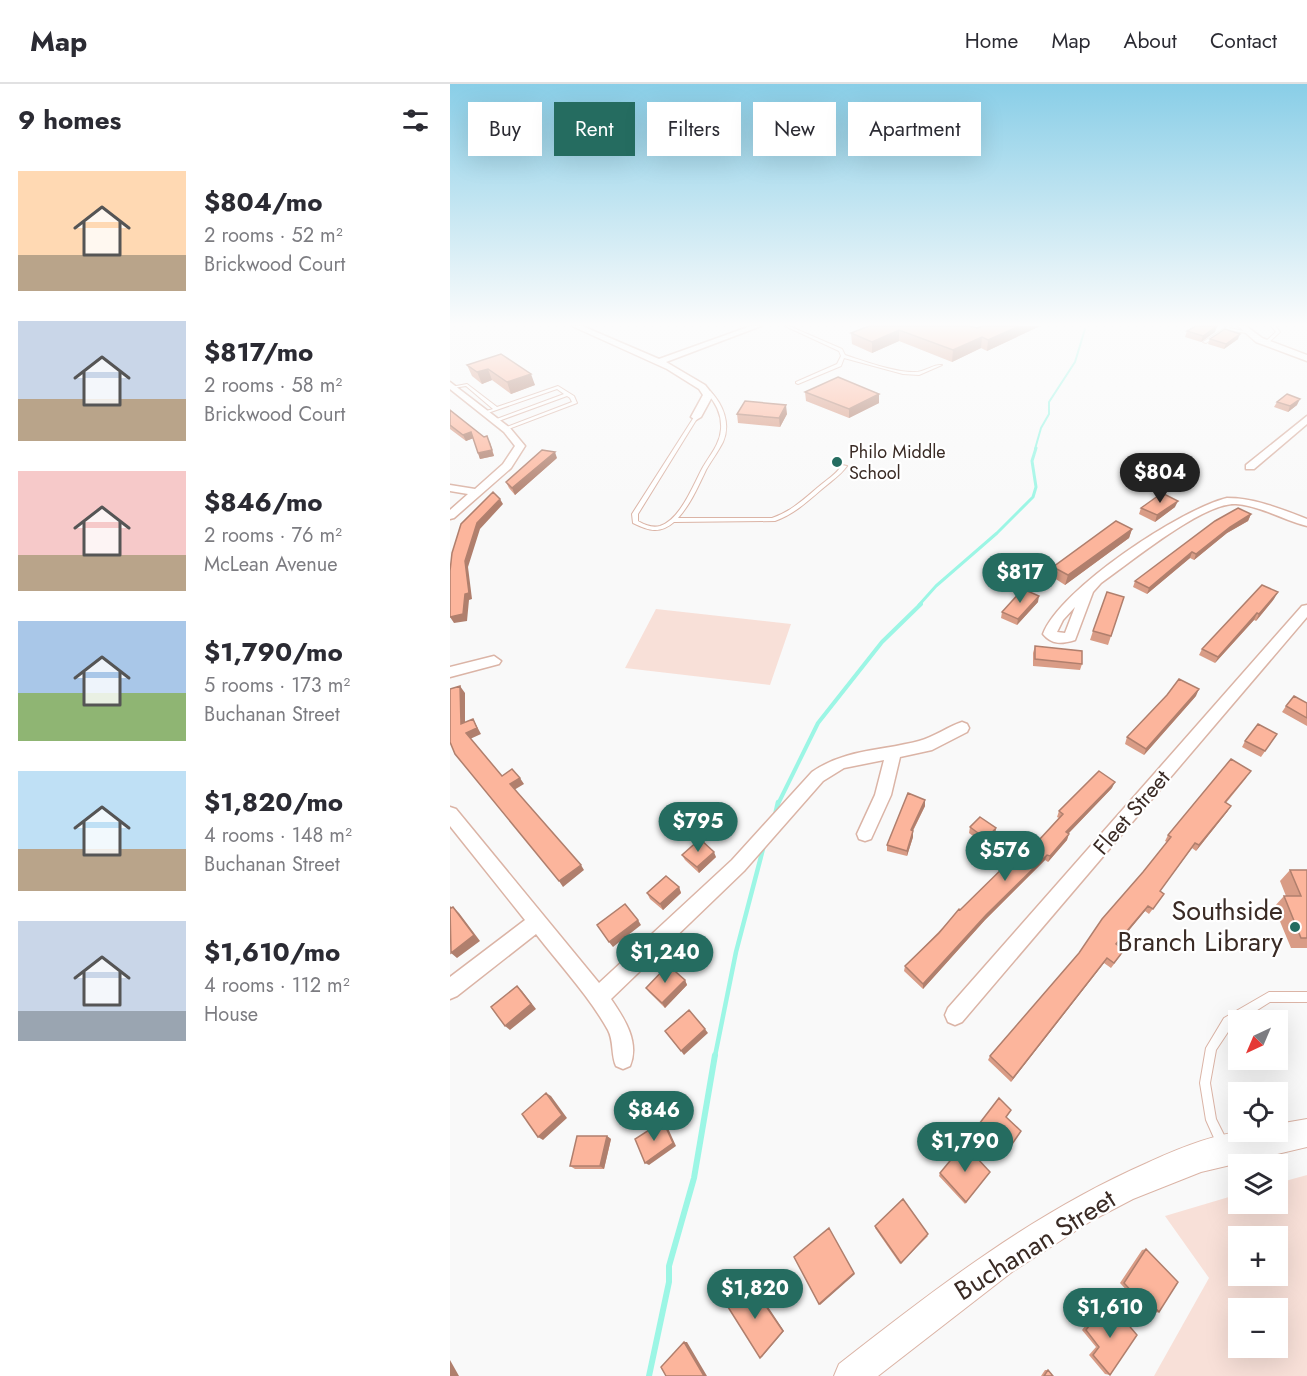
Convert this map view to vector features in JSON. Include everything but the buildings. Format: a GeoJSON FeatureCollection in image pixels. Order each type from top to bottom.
{"type":"FeatureCollection","features":[{"type":"Feature","properties":{"kind":"street"},"geometry":{"type":"LineString","coordinates":[[450,516],[507,466],[520,446],[506,429],[451,386]]}},
{"type":"Feature","properties":{"kind":"street"},"geometry":{"type":"LineString","coordinates":[[696,417],[708,392],[703,386]]}},
{"type":"Feature","properties":{"kind":"street"},"geometry":{"type":"LineString","coordinates":[[1250,467],[1306,420]]}},
{"type":"Feature","properties":{"kind":"street"},"geometry":{"type":"LineString","coordinates":[[450,488],[476,492]]}},
{"type":"Feature","properties":{"kind":"street"},"geometry":{"type":"LineString","coordinates":[[1087,593],[1097,580],[1200,511],[1228,501],[1267,508],[1307,523]]}},
{"type":"Feature","properties":{"kind":"street","name":"Fleet Street"},"geometry":{"type":"LineString","coordinates":[[955,1015],[1307,609]]}},
{"type":"Feature","properties":{"kind":"street"},"geometry":{"type":"LineString","coordinates":[[450,672],[494,662]]}},
{"type":"Feature","properties":{"kind":"street"},"geometry":{"type":"LineString","coordinates":[[598,997],[758,845],[812,782],[842,762],[923,746],[962,728]]}},
{"type":"Feature","properties":{"kind":"street"},"geometry":{"type":"LineString","coordinates":[[865,834],[879,810],[889,778],[893,752]]}},
{"type":"Feature","properties":{"kind":"street"},"geometry":{"type":"LineString","coordinates":[[450,814],[598,997],[620,1030],[623,1059]]}},
{"type":"Feature","properties":{"kind":"street"},"geometry":{"type":"LineString","coordinates":[[450,989],[537,922]]}},
{"type":"Feature","properties":{"kind":"street","name":"Buchanan Street"},"geometry":{"type":"LineString","coordinates":[[850,1376],[992,1265],[1080,1210],[1166,1169],[1225,1149],[1307,1133]]}},
{"type":"Feature","properties":{"kind":"lane"},"geometry":{"type":"LineString","coordinates":[[469,386],[496,409]]}},
{"type":"Feature","properties":{"kind":"lane"},"geometry":{"type":"LineString","coordinates":[[485,413],[558,387],[575,403],[506,429]]}},
{"type":"Feature","properties":{"kind":"lane"},"geometry":{"type":"LineString","coordinates":[[675,520],[723,435],[721,409],[717,400],[708,392]]}},
{"type":"Feature","properties":{"kind":"lane"},"geometry":{"type":"LineString","coordinates":[[495,421],[568,394]]}},
{"type":"Feature","properties":{"kind":"lane"},"geometry":{"type":"LineString","coordinates":[[696,417],[635,514],[635,522],[643,527],[660,528],[675,520],[773,520],[786,516],[799,508],[823,486],[839,476],[844,466]]}},
{"type":"Feature","properties":{"kind":"lane"},"geometry":{"type":"LineString","coordinates":[[1225,1149],[1211,1120],[1205,1083],[1211,1048],[1228,1022],[1269,997],[1307,997]]}},
{"type":"Feature","properties":{"kind":"shaded area"},"geometry":{"type":"Polygon","coordinates":[[[656,609],[791,624],[770,685],[625,668],[656,609]]]}},
{"type":"Feature","properties":{"kind":"shaded area"},"geometry":{"type":"Polygon","coordinates":[[[1307,1175],[1307,1376],[1154,1376],[1209,1278],[1165,1216],[1228,1197],[1228,1214],[1288,1214],[1288,1180],[1307,1175]]]}},
{"type":"Feature","properties":{"kind":"waterway"},"geometry":{"type":"LineString","coordinates":[[1035,449],[1041,428],[1049,414],[1049,402],[1059,386]]}},
{"type":"Feature","properties":{"kind":"waterway"},"geometry":{"type":"LineString","coordinates":[[919,605],[936,586],[997,533],[1033,497],[1036,487],[1032,461],[1036,448]]}},
{"type":"Feature","properties":{"kind":"waterway"},"geometry":{"type":"LineString","coordinates":[[778,804],[818,723],[882,642],[921,604]]}},
{"type":"Feature","properties":{"kind":"waterway"},"geometry":{"type":"LineString","coordinates":[[775,815],[778,802]]}},
{"type":"Feature","properties":{"kind":"waterway"},"geometry":{"type":"LineString","coordinates":[[715,1056],[736,952],[764,845]]}},
{"type":"Feature","properties":{"kind":"waterway"},"geometry":{"type":"LineString","coordinates":[[649,1376],[669,1282],[669,1266],[694,1178],[715,1055]]}},
{"type":"Feature","properties":{"kind":"place","name":"Philo Middle School"},"geometry":{"type":"Point","coordinates":[837,462]}},
{"type":"Feature","properties":{"kind":"place","name":"Southside Branch Library"},"geometry":{"type":"Point","coordinates":[1295,927]}}]}
